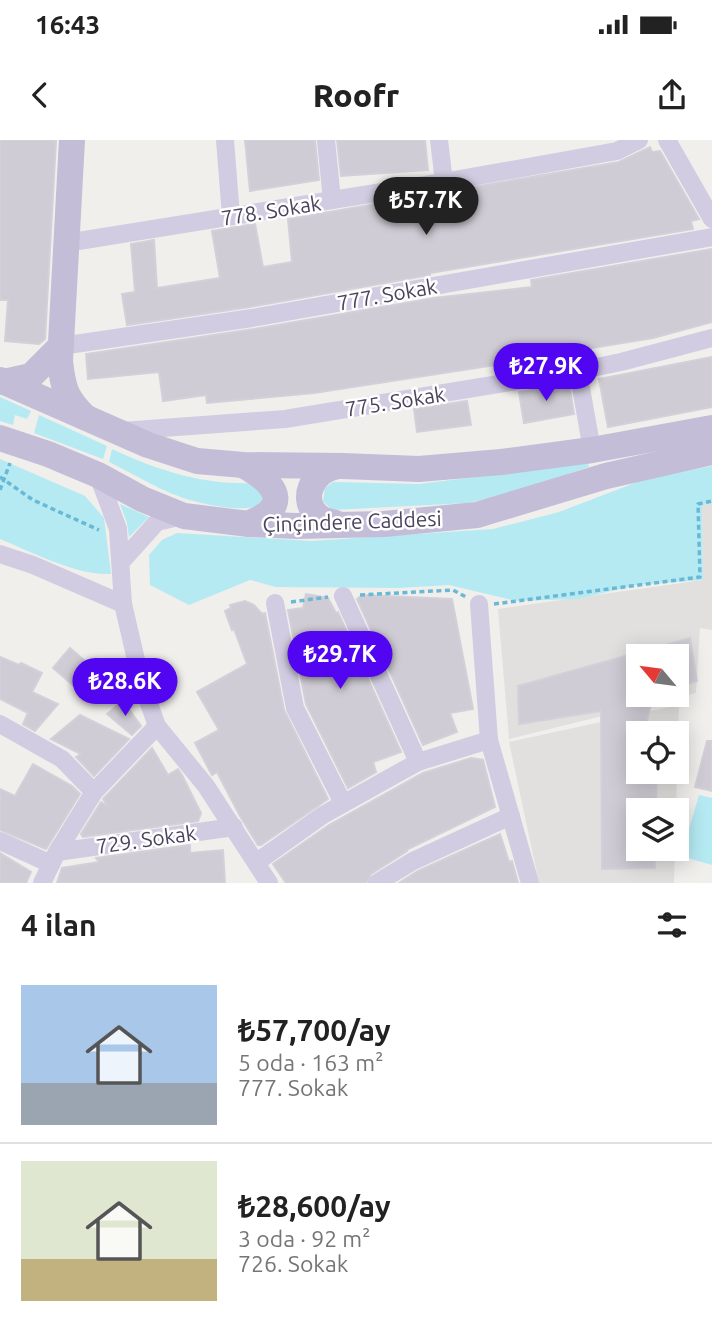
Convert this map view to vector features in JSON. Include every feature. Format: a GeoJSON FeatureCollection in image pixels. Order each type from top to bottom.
{"type":"FeatureCollection","features":[{"type":"Feature","properties":{"kind":"main road"},"geometry":{"type":"LineString","coordinates":[[72,140],[61,346],[62,378],[69,401],[87,420]]}},
{"type":"Feature","properties":{"kind":"main road"},"geometry":{"type":"LineString","coordinates":[[2,381],[31,376],[61,346]]}},
{"type":"Feature","properties":{"kind":"main road"},"geometry":{"type":"LineString","coordinates":[[2,381],[116,432],[197,461],[243,465],[419,469],[592,450],[712,428]]}},
{"type":"Feature","properties":{"kind":"main road","name":"Çinçindere Caddesi"},"geometry":{"type":"LineString","coordinates":[[3,447],[48,454],[184,516],[249,524],[384,524],[477,515],[606,476],[712,452]]}},
{"type":"Feature","properties":{"kind":"main road"},"geometry":{"type":"LineString","coordinates":[[243,465],[268,482],[273,492],[274,505],[269,512],[249,524]]}},
{"type":"Feature","properties":{"kind":"main road"},"geometry":{"type":"LineString","coordinates":[[338,524],[321,519],[309,502],[309,491],[320,473],[331,467],[343,466]]}},
{"type":"Feature","properties":{"kind":"street"},"geometry":{"type":"LineString","coordinates":[[225,140],[231,216]]}},
{"type":"Feature","properties":{"kind":"street"},"geometry":{"type":"LineString","coordinates":[[326,140],[332,200]]}},
{"type":"Feature","properties":{"kind":"street"},"geometry":{"type":"LineString","coordinates":[[439,140],[444,182]]}},
{"type":"Feature","properties":{"kind":"street","name":"778. Sokak"},"geometry":{"type":"LineString","coordinates":[[66,243],[444,182],[639,140]]}},
{"type":"Feature","properties":{"kind":"street"},"geometry":{"type":"LineString","coordinates":[[667,140],[707,195],[712,219]]}},
{"type":"Feature","properties":{"kind":"street","name":"777. Sokak"},"geometry":{"type":"LineString","coordinates":[[61,346],[252,318],[712,237]]}},
{"type":"Feature","properties":{"kind":"street","name":"775. Sokak"},"geometry":{"type":"LineString","coordinates":[[116,432],[285,419],[578,371],[712,338]]}},
{"type":"Feature","properties":{"kind":"street"},"geometry":{"type":"LineString","coordinates":[[578,371],[592,450]]}},
{"type":"Feature","properties":{"kind":"street"},"geometry":{"type":"LineString","coordinates":[[98,475],[118,529],[123,604],[141,681],[158,726],[206,786],[269,883]]}},
{"type":"Feature","properties":{"kind":"street"},"geometry":{"type":"LineString","coordinates":[[121,562],[157,522],[184,516]]}},
{"type":"Feature","properties":{"kind":"street"},"geometry":{"type":"LineString","coordinates":[[0,554],[33,565],[123,604]]}},
{"type":"Feature","properties":{"kind":"street"},"geometry":{"type":"LineString","coordinates":[[343,596],[418,762]]}},
{"type":"Feature","properties":{"kind":"street"},"geometry":{"type":"LineString","coordinates":[[275,603],[295,708],[343,803]]}},
{"type":"Feature","properties":{"kind":"street"},"geometry":{"type":"LineString","coordinates":[[479,604],[489,740],[530,883]]}},
{"type":"Feature","properties":{"kind":"street"},"geometry":{"type":"LineString","coordinates":[[0,724],[62,759],[94,792]]}},
{"type":"Feature","properties":{"kind":"street"},"geometry":{"type":"LineString","coordinates":[[42,883],[94,792],[158,726]]}},
{"type":"Feature","properties":{"kind":"street"},"geometry":{"type":"LineString","coordinates":[[257,862],[323,814],[418,762],[489,740]]}},
{"type":"Feature","properties":{"kind":"street"},"geometry":{"type":"LineString","coordinates":[[377,883],[413,861],[511,816]]}},
{"type":"Feature","properties":{"kind":"street","name":"729. Sokak"},"geometry":{"type":"LineString","coordinates":[[54,858],[234,827]]}},
{"type":"Feature","properties":{"kind":"street"},"geometry":{"type":"LineString","coordinates":[[0,841],[54,858]]}},
{"type":"Feature","properties":{"kind":"path"},"geometry":{"type":"LineString","coordinates":[[0,490],[2,478],[11,460],[3,447]]}},
{"type":"Feature","properties":{"kind":"path"},"geometry":{"type":"LineString","coordinates":[[2,478],[33,500],[119,540]]}},
{"type":"Feature","properties":{"kind":"path"},"geometry":{"type":"LineString","coordinates":[[275,603],[453,590],[479,604],[499,604],[699,576],[698,504],[712,501]]}},
{"type":"Feature","properties":{"kind":"shaded area"},"geometry":{"type":"Polygon","coordinates":[[[0,397],[31,411],[27,419],[15,415],[13,425],[0,421],[0,397]]]}},
{"type":"Feature","properties":{"kind":"shaded area"},"geometry":{"type":"Polygon","coordinates":[[[39,415],[107,446],[103,459],[34,433],[39,415]]]}},
{"type":"Feature","properties":{"kind":"shaded area"},"geometry":{"type":"Polygon","coordinates":[[[112,449],[180,475],[252,483],[262,495],[262,500],[253,507],[232,508],[185,499],[109,462],[112,449]]]}},
{"type":"Feature","properties":{"kind":"shaded area"},"geometry":{"type":"Polygon","coordinates":[[[0,459],[85,496],[104,518],[111,574],[98,574],[69,567],[0,539],[0,459]]]}},
{"type":"Feature","properties":{"kind":"shaded area"},"geometry":{"type":"Polygon","coordinates":[[[588,463],[589,467],[500,496],[468,503],[332,510],[323,501],[325,488],[333,482],[419,484],[588,463]]]}},
{"type":"Feature","properties":{"kind":"shaded area"},"geometry":{"type":"Polygon","coordinates":[[[712,466],[712,503],[702,505],[703,580],[637,585],[577,599],[516,601],[449,585],[398,588],[276,587],[250,580],[189,605],[150,585],[149,555],[162,540],[177,533],[311,541],[493,529],[559,512],[645,479],[712,466]]]}},
{"type":"Feature","properties":{"kind":"shaded area"},"geometry":{"type":"Polygon","coordinates":[[[712,503],[712,630],[700,628],[696,693],[690,694],[690,644],[626,644],[626,707],[639,707],[509,739],[498,609],[703,580],[702,505],[712,503]]]}},
{"type":"Feature","properties":{"kind":"shaded area"},"geometry":{"type":"Polygon","coordinates":[[[120,504],[149,517],[129,537],[127,523],[120,504]]]}},
{"type":"Feature","properties":{"kind":"shaded area"},"geometry":{"type":"Polygon","coordinates":[[[679,707],[679,721],[626,721],[626,784],[677,784],[676,798],[626,798],[626,861],[675,861],[674,883],[539,883],[509,742],[679,707]]]}},
{"type":"Feature","properties":{"kind":"shaded area"},"geometry":{"type":"Polygon","coordinates":[[[699,795],[712,798],[712,865],[689,858],[689,829],[699,795]]]}},
{"type":"Feature","properties":{"kind":"building"},"geometry":{"type":"Polygon","coordinates":[[[0,140],[56,140],[45,339],[39,344],[5,341],[8,300],[0,300],[0,140]]]}},
{"type":"Feature","properties":{"kind":"building"},"geometry":{"type":"Polygon","coordinates":[[[245,140],[315,140],[319,180],[250,191],[245,140]]]}},
{"type":"Feature","properties":{"kind":"building"},"geometry":{"type":"Polygon","coordinates":[[[337,140],[425,140],[428,170],[341,176],[337,140]]]}},
{"type":"Feature","properties":{"kind":"building"},"geometry":{"type":"Polygon","coordinates":[[[650,147],[652,152],[660,151],[699,219],[691,221],[693,229],[430,273],[250,307],[127,325],[122,294],[135,292],[131,244],[154,240],[157,288],[220,278],[212,231],[255,224],[263,267],[292,262],[288,219],[619,162],[650,147]]]}},
{"type":"Feature","properties":{"kind":"building"},"geometry":{"type":"Polygon","coordinates":[[[712,249],[712,322],[653,338],[567,352],[569,361],[536,366],[535,359],[314,393],[207,403],[206,395],[163,401],[159,372],[88,379],[86,354],[434,298],[532,287],[531,280],[712,249]]]}},
{"type":"Feature","properties":{"kind":"building"},"geometry":{"type":"Polygon","coordinates":[[[712,357],[712,407],[608,427],[599,379],[712,357]]]}},
{"type":"Feature","properties":{"kind":"building"},"geometry":{"type":"Polygon","coordinates":[[[569,384],[574,414],[524,423],[519,392],[569,384]]]}},
{"type":"Feature","properties":{"kind":"building"},"geometry":{"type":"Polygon","coordinates":[[[467,401],[471,425],[417,432],[414,409],[467,401]]]}},
{"type":"Feature","properties":{"kind":"building"},"geometry":{"type":"Polygon","coordinates":[[[306,594],[328,598],[336,613],[338,612],[401,752],[373,762],[376,772],[348,788],[306,704],[288,610],[303,608],[306,594]]]}},
{"type":"Feature","properties":{"kind":"building"},"geometry":{"type":"Polygon","coordinates":[[[362,595],[452,599],[473,709],[450,713],[457,732],[423,745],[357,599],[362,595]]]}},
{"type":"Feature","properties":{"kind":"building"},"geometry":{"type":"Polygon","coordinates":[[[245,601],[254,605],[262,614],[265,613],[284,710],[328,799],[261,845],[258,845],[240,816],[217,772],[212,775],[195,743],[219,730],[197,692],[247,664],[225,611],[231,608],[230,605],[245,601]]]}},
{"type":"Feature","properties":{"kind":"building"},"geometry":{"type":"Polygon","coordinates":[[[690,638],[697,681],[690,683],[690,644],[669,644],[690,638]]]}},
{"type":"Feature","properties":{"kind":"building"},"geometry":{"type":"Polygon","coordinates":[[[70,648],[91,666],[74,686],[53,668],[70,648]]]}},
{"type":"Feature","properties":{"kind":"building"},"geometry":{"type":"Polygon","coordinates":[[[626,656],[626,707],[650,707],[647,721],[626,721],[626,784],[657,784],[656,798],[626,798],[626,861],[655,861],[655,868],[602,869],[601,711],[519,724],[518,686],[626,656]]]}},
{"type":"Feature","properties":{"kind":"building"},"geometry":{"type":"Polygon","coordinates":[[[0,657],[42,673],[32,692],[58,704],[35,731],[23,724],[28,713],[0,699],[0,657]]]}},
{"type":"Feature","properties":{"kind":"building"},"geometry":{"type":"Polygon","coordinates":[[[123,701],[141,726],[132,735],[107,714],[123,701]]]}},
{"type":"Feature","properties":{"kind":"building"},"geometry":{"type":"Polygon","coordinates":[[[80,715],[129,739],[94,776],[76,757],[81,754],[51,739],[80,715]]]}},
{"type":"Feature","properties":{"kind":"building"},"geometry":{"type":"Polygon","coordinates":[[[707,741],[712,741],[712,791],[695,787],[707,741]]]}},
{"type":"Feature","properties":{"kind":"building"},"geometry":{"type":"Polygon","coordinates":[[[152,748],[168,775],[178,769],[182,775],[201,813],[198,821],[83,837],[81,834],[101,802],[108,806],[103,799],[152,748]]]}},
{"type":"Feature","properties":{"kind":"building"},"geometry":{"type":"Polygon","coordinates":[[[471,758],[483,760],[495,807],[406,850],[371,874],[366,883],[286,883],[273,864],[329,825],[423,773],[471,758]]]}},
{"type":"Feature","properties":{"kind":"building"},"geometry":{"type":"Polygon","coordinates":[[[33,764],[72,786],[80,794],[46,849],[0,830],[0,789],[15,796],[33,764]]]}},
{"type":"Feature","properties":{"kind":"building"},"geometry":{"type":"Polygon","coordinates":[[[500,834],[518,883],[399,883],[418,871],[500,834]]]}},
{"type":"Feature","properties":{"kind":"building"},"geometry":{"type":"Polygon","coordinates":[[[190,845],[190,853],[223,850],[225,883],[57,883],[62,868],[99,862],[96,858],[190,845]]]}},
{"type":"Feature","properties":{"kind":"building"},"geometry":{"type":"Polygon","coordinates":[[[0,853],[31,872],[26,883],[0,883],[0,853]]]}}]}
